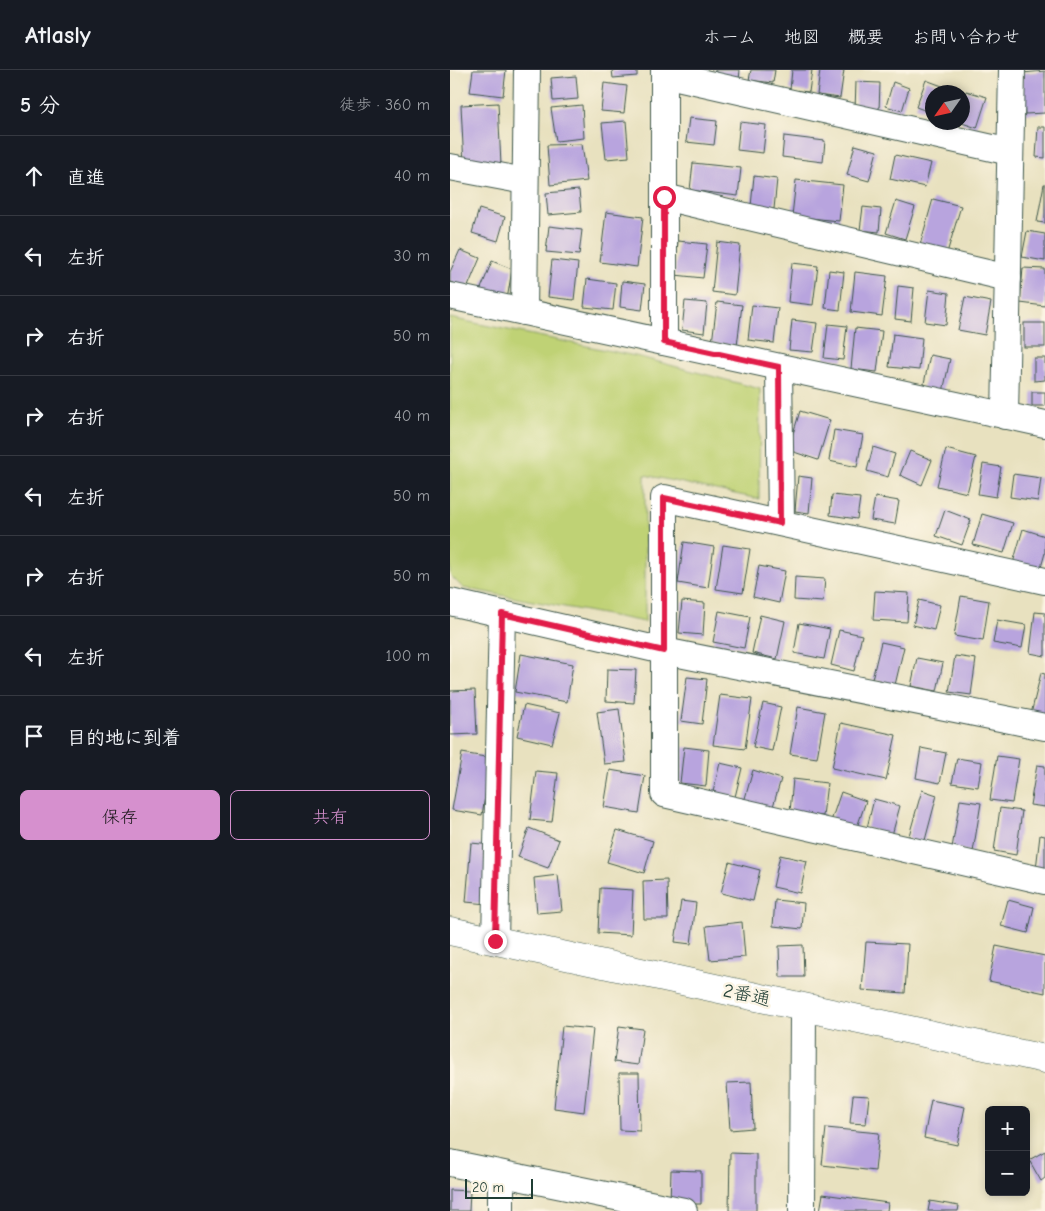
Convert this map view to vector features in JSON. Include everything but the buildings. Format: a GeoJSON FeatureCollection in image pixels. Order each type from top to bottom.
{"type":"FeatureCollection","features":[{"type":"Feature","properties":{"kind":"main road","name":"2番通"},"geometry":{"type":"LineString","coordinates":[[450,931],[1045,1059]]}},
{"type":"Feature","properties":{"kind":"street"},"geometry":{"type":"LineString","coordinates":[[524,312],[527,70]]}},
{"type":"Feature","properties":{"kind":"street"},"geometry":{"type":"LineString","coordinates":[[1006,416],[1012,70]]}},
{"type":"Feature","properties":{"kind":"street"},"geometry":{"type":"LineString","coordinates":[[664,342],[664,72],[1010,152]]}},
{"type":"Feature","properties":{"kind":"street"},"geometry":{"type":"LineString","coordinates":[[450,167],[525,181]]}},
{"type":"Feature","properties":{"kind":"street"},"geometry":{"type":"LineString","coordinates":[[664,197],[1008,278]]}},
{"type":"Feature","properties":{"kind":"street"},"geometry":{"type":"LineString","coordinates":[[450,296],[1045,424]]}},
{"type":"Feature","properties":{"kind":"street"},"geometry":{"type":"LineString","coordinates":[[779,367],[780,523]]}},
{"type":"Feature","properties":{"kind":"street"},"geometry":{"type":"LineString","coordinates":[[1045,581],[664,498],[664,794],[1045,881]]}},
{"type":"Feature","properties":{"kind":"street"},"geometry":{"type":"LineString","coordinates":[[450,602],[664,651],[1045,727]]}},
{"type":"Feature","properties":{"kind":"street"},"geometry":{"type":"LineString","coordinates":[[495,941],[502,614]]}},
{"type":"Feature","properties":{"kind":"street"},"geometry":{"type":"LineString","coordinates":[[802,1007],[802,1211]]}},
{"type":"Feature","properties":{"kind":"street"},"geometry":{"type":"LineString","coordinates":[[450,1163],[654,1208],[684,1211]]}},
{"type":"Feature","properties":{"kind":"street"},"geometry":{"type":"LineString","coordinates":[[501,1174],[501,1211]]}},
{"type":"Feature","properties":{"kind":"green space"},"geometry":{"type":"Polygon","coordinates":[[[450,318],[640,357],[760,389],[759,499],[645,475],[645,622],[463,588],[450,575],[450,318]]]}},
{"type":"Feature","properties":{"kind":"route"},"geometry":{"type":"LineString","coordinates":[[495,941],[502,614],[664,651],[664,498],[780,523],[779,367],[664,342],[664,197]]}}]}
